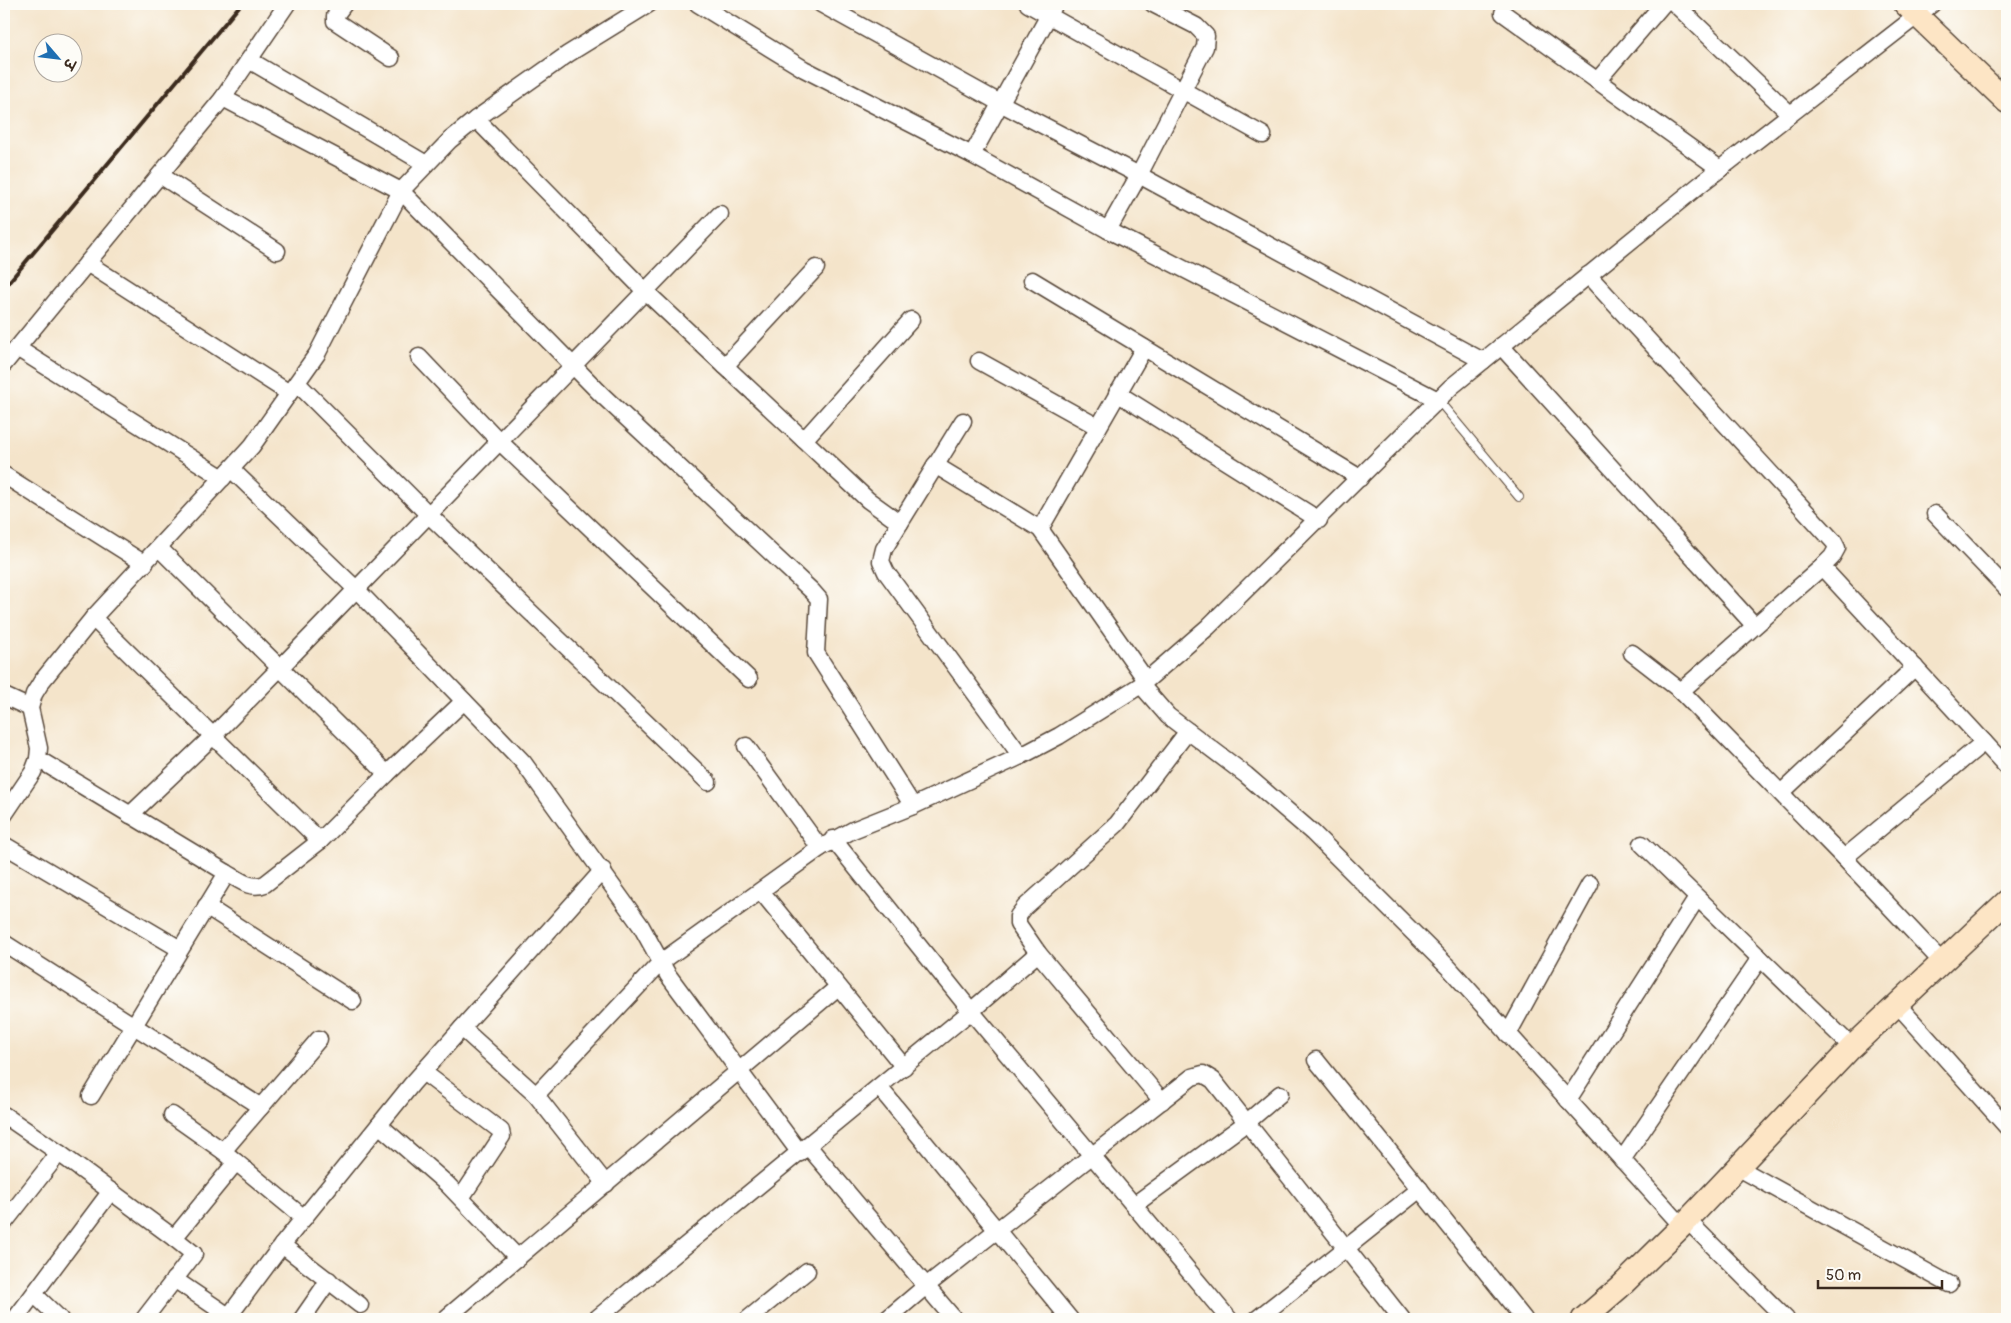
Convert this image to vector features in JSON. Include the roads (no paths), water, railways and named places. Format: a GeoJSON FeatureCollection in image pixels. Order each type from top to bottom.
{"type":"FeatureCollection","features":[{"type":"Feature","properties":{"kind":"street"},"geometry":{"type":"LineString","coordinates":[[4,364],[222,98],[287,4]]}},
{"type":"Feature","properties":{"kind":"street"},"geometry":{"type":"LineString","coordinates":[[344,4],[335,21],[391,58]]}},
{"type":"Feature","properties":{"kind":"street"},"geometry":{"type":"LineString","coordinates":[[4,815],[33,772],[38,759],[39,748],[30,708],[34,694],[42,681],[93,618],[145,564],[252,446],[317,354],[401,191],[450,140],[476,118],[568,54],[646,4]]}},
{"type":"Feature","properties":{"kind":"street"},"geometry":{"type":"LineString","coordinates":[[698,4],[804,69],[972,155],[1108,230],[1438,400]]}},
{"type":"Feature","properties":{"kind":"street"},"geometry":{"type":"LineString","coordinates":[[821,4],[1000,103],[1139,175],[1483,361]]}},
{"type":"Feature","properties":{"kind":"street"},"geometry":{"type":"LineString","coordinates":[[1028,4],[1051,10],[1182,89],[1263,135]]}},
{"type":"Feature","properties":{"kind":"street"},"geometry":{"type":"LineString","coordinates":[[1108,230],[1139,175],[1205,47],[1206,36],[1196,26],[1153,4]]}},
{"type":"Feature","properties":{"kind":"street"},"geometry":{"type":"LineString","coordinates":[[1597,81],[1663,4]]}},
{"type":"Feature","properties":{"kind":"street"},"geometry":{"type":"LineString","coordinates":[[1675,4],[1790,114]]}},
{"type":"Feature","properties":{"kind":"street"},"geometry":{"type":"LineString","coordinates":[[536,1095],[661,962],[826,843],[913,806],[1021,756],[1059,736],[1144,683],[1208,628],[1438,400],[1501,346],[1790,114],[1918,7],[2007,102]]}},
{"type":"Feature","properties":{"kind":"street"},"geometry":{"type":"LineString","coordinates":[[972,155],[1051,10]]}},
{"type":"Feature","properties":{"kind":"street"},"geometry":{"type":"LineString","coordinates":[[1502,12],[1720,170]]}},
{"type":"Feature","properties":{"kind":"street"},"geometry":{"type":"LineString","coordinates":[[249,60],[426,164]]}},
{"type":"Feature","properties":{"kind":"street"},"geometry":{"type":"LineString","coordinates":[[222,98],[401,191],[603,396],[812,591],[818,599],[816,653],[913,806]]}},
{"type":"Feature","properties":{"kind":"street"},"geometry":{"type":"LineString","coordinates":[[476,118],[644,291],[868,500],[900,523]]}},
{"type":"Feature","properties":{"kind":"street"},"geometry":{"type":"LineString","coordinates":[[160,175],[277,251]]}},
{"type":"Feature","properties":{"kind":"street"},"geometry":{"type":"LineString","coordinates":[[130,815],[213,736],[280,668],[720,214]]}},
{"type":"Feature","properties":{"kind":"street"},"geometry":{"type":"LineString","coordinates":[[87,263],[293,388],[428,514],[708,782]]}},
{"type":"Feature","properties":{"kind":"street"},"geometry":{"type":"LineString","coordinates":[[724,366],[816,268]]}},
{"type":"Feature","properties":{"kind":"street"},"geometry":{"type":"LineString","coordinates":[[1588,275],[1834,542],[1837,548],[1822,567],[1681,691]]}},
{"type":"Feature","properties":{"kind":"street"},"geometry":{"type":"LineString","coordinates":[[1032,280],[1360,478]]}},
{"type":"Feature","properties":{"kind":"street"},"geometry":{"type":"LineString","coordinates":[[804,440],[911,320]]}},
{"type":"Feature","properties":{"kind":"street"},"geometry":{"type":"LineString","coordinates":[[1501,346],[1754,625]]}},
{"type":"Feature","properties":{"kind":"street"},"geometry":{"type":"LineString","coordinates":[[17,348],[227,474],[356,590],[523,762],[602,870],[641,926],[661,962],[739,1071],[804,1149],[954,1319]]}},
{"type":"Feature","properties":{"kind":"street"},"geometry":{"type":"LineString","coordinates":[[1040,528],[1144,348]]}},
{"type":"Feature","properties":{"kind":"street"},"geometry":{"type":"LineString","coordinates":[[419,357],[499,441],[749,678]]}},
{"type":"Feature","properties":{"kind":"street"},"geometry":{"type":"LineString","coordinates":[[979,361],[1098,427]]}},
{"type":"Feature","properties":{"kind":"street"},"geometry":{"type":"LineString","coordinates":[[1117,392],[1319,520]]}},
{"type":"Feature","properties":{"kind":"street"},"geometry":{"type":"LineString","coordinates":[[963,421],[884,549],[881,561],[886,572],[1021,756]]}},
{"type":"Feature","properties":{"kind":"street"},"geometry":{"type":"LineString","coordinates":[[935,465],[1040,528],[1168,716],[1246,774],[1313,833],[1450,969],[1622,1160],[1684,1223],[1786,1319]]}},
{"type":"Feature","properties":{"kind":"street"},"geometry":{"type":"LineString","coordinates":[[4,475],[145,564]]}},
{"type":"Feature","properties":{"kind":"street"},"geometry":{"type":"LineString","coordinates":[[1935,514],[2007,589]]}},
{"type":"Feature","properties":{"kind":"street"},"geometry":{"type":"LineString","coordinates":[[159,548],[387,774]]}},
{"type":"Feature","properties":{"kind":"street"},"geometry":{"type":"LineString","coordinates":[[1822,567],[2007,767]]}},
{"type":"Feature","properties":{"kind":"street"},"geometry":{"type":"LineString","coordinates":[[93,618],[320,841]]}},
{"type":"Feature","properties":{"kind":"street"},"geometry":{"type":"LineString","coordinates":[[1632,653],[1681,691],[1844,858],[1941,962]]}},
{"type":"Feature","properties":{"kind":"street"},"geometry":{"type":"LineString","coordinates":[[1781,793],[1915,668]]}},
{"type":"Feature","properties":{"kind":"street"},"geometry":{"type":"LineString","coordinates":[[4,696],[30,708]]}},
{"type":"Feature","properties":{"kind":"street"},"geometry":{"type":"LineString","coordinates":[[38,759],[227,873],[248,885],[256,887],[265,884],[320,841],[464,701]]}},
{"type":"Feature","properties":{"kind":"street"},"geometry":{"type":"LineString","coordinates":[[1162,1101],[1038,953],[1018,924],[1018,916],[1025,907],[1117,824],[1188,731]]}},
{"type":"Feature","properties":{"kind":"street"},"geometry":{"type":"LineString","coordinates":[[1844,858],[1984,742]]}},
{"type":"Feature","properties":{"kind":"street"},"geometry":{"type":"LineString","coordinates":[[746,746],[1229,1319]]}},
{"type":"Feature","properties":{"kind":"street"},"geometry":{"type":"LineString","coordinates":[[1642,844],[1852,1047]]}},
{"type":"Feature","properties":{"kind":"street"},"geometry":{"type":"LineString","coordinates":[[4,845],[180,949]]}},
{"type":"Feature","properties":{"kind":"street"},"geometry":{"type":"LineString","coordinates":[[174,1279],[231,1318],[282,1245],[423,1072],[602,870]]}},
{"type":"Feature","properties":{"kind":"street"},"geometry":{"type":"LineString","coordinates":[[91,1096],[227,873]]}},
{"type":"Feature","properties":{"kind":"street"},"geometry":{"type":"LineString","coordinates":[[1508,1034],[1590,884]]}},
{"type":"Feature","properties":{"kind":"street"},"geometry":{"type":"LineString","coordinates":[[761,891],[904,1067]]}},
{"type":"Feature","properties":{"kind":"street"},"geometry":{"type":"LineString","coordinates":[[1568,1100],[1697,898]]}},
{"type":"Feature","properties":{"kind":"street"},"geometry":{"type":"LineString","coordinates":[[1588,1318],[1684,1223],[1852,1047],[2007,901]]}},
{"type":"Feature","properties":{"kind":"street"},"geometry":{"type":"LineString","coordinates":[[206,906],[353,1000]]}},
{"type":"Feature","properties":{"kind":"street"},"geometry":{"type":"LineString","coordinates":[[4,943],[261,1107]]}},
{"type":"Feature","properties":{"kind":"street"},"geometry":{"type":"LineString","coordinates":[[596,1319],[904,1067],[1038,953]]}},
{"type":"Feature","properties":{"kind":"street"},"geometry":{"type":"LineString","coordinates":[[1622,1160],[1760,958]]}},
{"type":"Feature","properties":{"kind":"street"},"geometry":{"type":"LineString","coordinates":[[445,1319],[838,987]]}},
{"type":"Feature","properties":{"kind":"street"},"geometry":{"type":"LineString","coordinates":[[1897,1004],[2007,1127]]}},
{"type":"Feature","properties":{"kind":"street"},"geometry":{"type":"LineString","coordinates":[[462,1028],[536,1095],[606,1184]]}},
{"type":"Feature","properties":{"kind":"street"},"geometry":{"type":"LineString","coordinates":[[223,1151],[319,1039]]}},
{"type":"Feature","properties":{"kind":"street"},"geometry":{"type":"LineString","coordinates":[[1316,1060],[1524,1319]]}},
{"type":"Feature","properties":{"kind":"street"},"geometry":{"type":"LineString","coordinates":[[423,1072],[501,1131],[502,1136],[460,1198]]}},
{"type":"Feature","properties":{"kind":"street"},"geometry":{"type":"LineString","coordinates":[[887,1319],[926,1286],[1192,1077],[1203,1074],[1213,1080],[1402,1319]]}},
{"type":"Feature","properties":{"kind":"street"},"geometry":{"type":"LineString","coordinates":[[879,1087],[1070,1319]]}},
{"type":"Feature","properties":{"kind":"street"},"geometry":{"type":"LineString","coordinates":[[1134,1205],[1246,1122],[1280,1094]]}},
{"type":"Feature","properties":{"kind":"street"},"geometry":{"type":"LineString","coordinates":[[4,1115],[111,1191],[194,1254],[144,1319]]}},
{"type":"Feature","properties":{"kind":"street"},"geometry":{"type":"LineString","coordinates":[[172,1115],[223,1151],[304,1218]]}},
{"type":"Feature","properties":{"kind":"street"},"geometry":{"type":"LineString","coordinates":[[380,1124],[460,1198],[518,1258]]}},
{"type":"Feature","properties":{"kind":"street"},"geometry":{"type":"LineString","coordinates":[[4,1223],[59,1153]]}},
{"type":"Feature","properties":{"kind":"street"},"geometry":{"type":"LineString","coordinates":[[174,1238],[236,1162]]}},
{"type":"Feature","properties":{"kind":"street"},"geometry":{"type":"LineString","coordinates":[[1737,1167],[1950,1284]]}},
{"type":"Feature","properties":{"kind":"street"},"geometry":{"type":"LineString","coordinates":[[1257,1319],[1420,1189]]}},
{"type":"Feature","properties":{"kind":"street"},"geometry":{"type":"LineString","coordinates":[[15,1319],[35,1295],[111,1191]]}},
{"type":"Feature","properties":{"kind":"street"},"geometry":{"type":"LineString","coordinates":[[282,1245],[360,1305]]}},
{"type":"Feature","properties":{"kind":"street"},"geometry":{"type":"LineString","coordinates":[[748,1319],[807,1271]]}},
{"type":"Feature","properties":{"kind":"street"},"geometry":{"type":"LineString","coordinates":[[302,1319],[329,1280]]}},
{"type":"Feature","properties":{"kind":"street"},"geometry":{"type":"LineString","coordinates":[[35,1295],[60,1319]]}},
{"type":"Feature","properties":{"kind":"lane"},"geometry":{"type":"LineString","coordinates":[[1438,400],[1519,497]]}},
{"type":"Feature","properties":{"kind":"railway"},"geometry":{"type":"LineString","coordinates":[[4,288],[241,4]]}}]}
